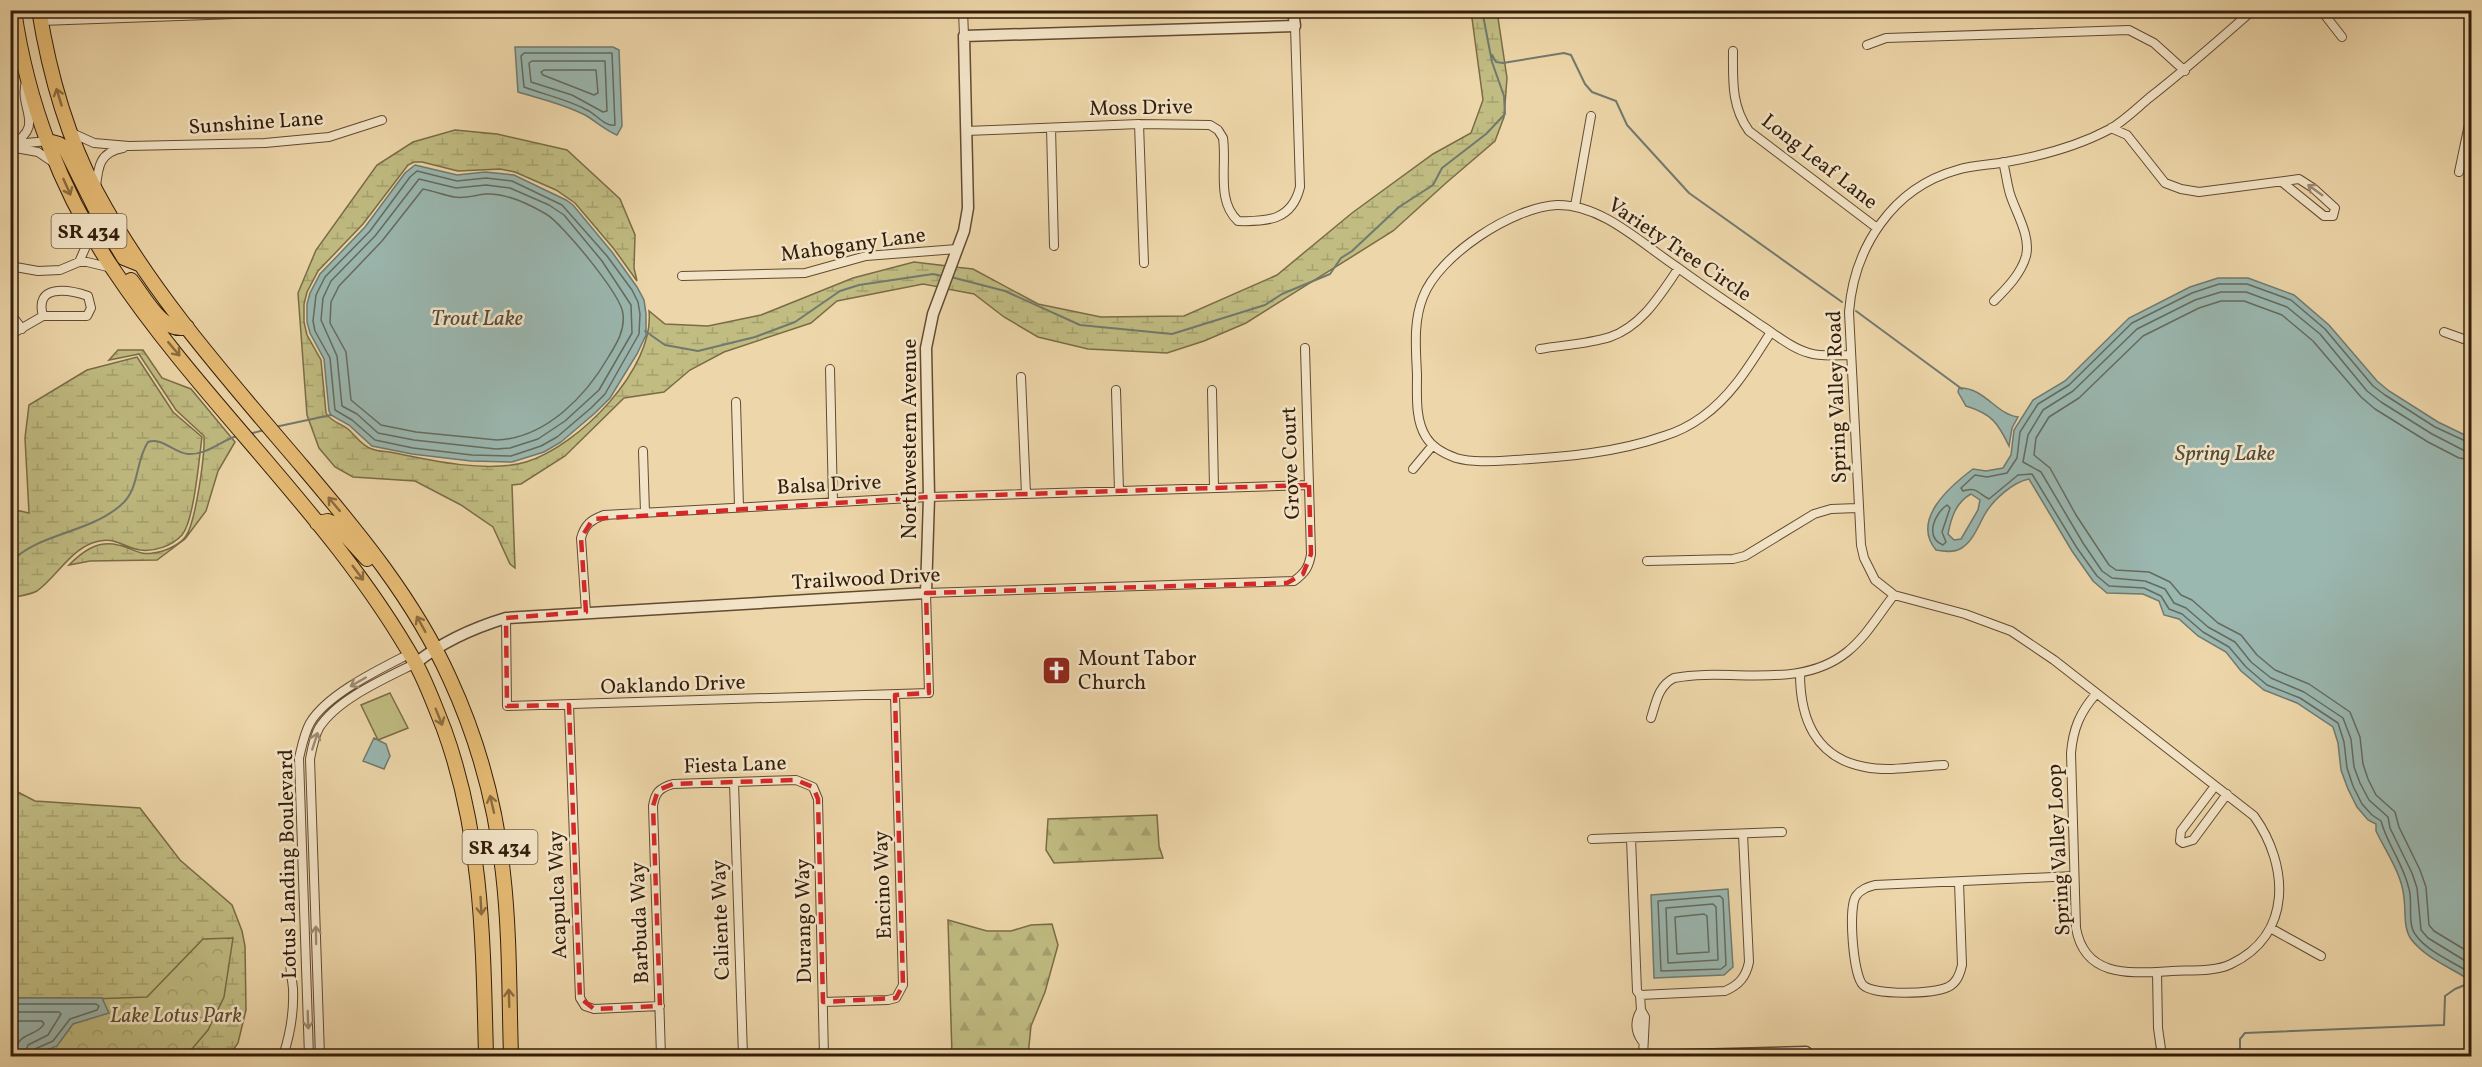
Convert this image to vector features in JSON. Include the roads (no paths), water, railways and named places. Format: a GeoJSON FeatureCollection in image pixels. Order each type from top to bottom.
{"type":"FeatureCollection","features":[{"type":"Feature","properties":{"kind":"main road","name":"SR 434"},"geometry":{"type":"LineString","coordinates":[[14,10],[27,78],[48,141],[88,228],[113,270],[147,316],[372,592],[412,659],[450,747],[460,778],[474,842],[481,905],[486,1056]]}},
{"type":"Feature","properties":{"kind":"main road","name":"SR 434"},"geometry":{"type":"LineString","coordinates":[[40,16],[53,76],[71,132],[96,191],[139,264],[344,516],[401,590],[450,678],[474,741],[487,784],[498,839],[506,905],[511,1056]]}},
{"type":"Feature","properties":{"kind":"main road"},"geometry":{"type":"LineString","coordinates":[[48,141],[65,148],[98,214],[124,258],[139,264]]}},
{"type":"Feature","properties":{"kind":"main road"},"geometry":{"type":"LineString","coordinates":[[113,270],[128,275],[171,327],[179,329],[188,327]]}},
{"type":"Feature","properties":{"kind":"main road"},"geometry":{"type":"LineString","coordinates":[[317,522],[328,520],[335,524],[383,577],[401,590]]}},
{"type":"Feature","properties":{"kind":"main road"},"geometry":{"type":"LineString","coordinates":[[485,1029],[495,1056]]}},
{"type":"Feature","properties":{"kind":"street"},"geometry":{"type":"LineString","coordinates":[[40,16],[349,10]]}},
{"type":"Feature","properties":{"kind":"street","name":"Northwestern Avenue"},"geometry":{"type":"LineString","coordinates":[[929,693],[926,348],[933,314],[957,249],[968,208],[963,10]]}},
{"type":"Feature","properties":{"kind":"street"},"geometry":{"type":"LineString","coordinates":[[964,36],[1295,26],[1293,10]]}},
{"type":"Feature","properties":{"kind":"street","name":"Spring Valley Road"},"geometry":{"type":"LineString","coordinates":[[1893,595],[1875,580],[1864,558],[1857,508],[1851,292],[1865,247],[1876,228],[1907,196],[1939,176],[1976,165],[2003,162],[2070,146],[2111,128],[2185,71],[2253,10]]}},
{"type":"Feature","properties":{"kind":"street"},"geometry":{"type":"LineString","coordinates":[[2320,10],[2342,37]]}},
{"type":"Feature","properties":{"kind":"street","name":"Moss Drive"},"geometry":{"type":"LineString","coordinates":[[966,131],[1202,123],[1218,130],[1223,138],[1226,206],[1229,213],[1238,221],[1256,222],[1281,216],[1292,209],[1298,199],[1300,188],[1295,26]]}},
{"type":"Feature","properties":{"kind":"street"},"geometry":{"type":"LineString","coordinates":[[1867,45],[1886,38],[2129,30],[2154,43],[2185,71]]}},
{"type":"Feature","properties":{"kind":"street"},"geometry":{"type":"LineString","coordinates":[[2472,32],[2472,63]]}},
{"type":"Feature","properties":{"kind":"street","name":"Long Leaf Lane"},"geometry":{"type":"LineString","coordinates":[[1733,51],[1734,98],[1742,120],[1749,131],[1876,228]]}},
{"type":"Feature","properties":{"kind":"street"},"geometry":{"type":"LineString","coordinates":[[11,145],[28,130],[30,119],[22,91],[27,78]]}},
{"type":"Feature","properties":{"kind":"street"},"geometry":{"type":"LineString","coordinates":[[2459,172],[2472,110]]}},
{"type":"Feature","properties":{"kind":"street"},"geometry":{"type":"LineString","coordinates":[[1575,206],[1591,116]]}},
{"type":"Feature","properties":{"kind":"street","name":"Sunshine Lane"},"geometry":{"type":"LineString","coordinates":[[71,132],[94,143],[129,146],[265,143],[329,137],[382,120]]}},
{"type":"Feature","properties":{"kind":"street"},"geometry":{"type":"LineString","coordinates":[[1139,124],[1144,263]]}},
{"type":"Feature","properties":{"kind":"street"},"geometry":{"type":"LineString","coordinates":[[1051,128],[1054,246]]}},
{"type":"Feature","properties":{"kind":"street"},"geometry":{"type":"LineString","coordinates":[[2111,128],[2127,135],[2165,183],[2199,192],[2299,179],[2335,208],[2333,216],[2324,216],[2282,182]]}},
{"type":"Feature","properties":{"kind":"street"},"geometry":{"type":"LineString","coordinates":[[11,145],[48,141]]}},
{"type":"Feature","properties":{"kind":"street"},"geometry":{"type":"LineString","coordinates":[[11,145],[38,152],[58,166]]}},
{"type":"Feature","properties":{"kind":"street","name":"Sunshine Lane"},"geometry":{"type":"LineString","coordinates":[[96,191],[101,159],[108,153],[129,146]]}},
{"type":"Feature","properties":{"kind":"street"},"geometry":{"type":"LineString","coordinates":[[1994,302],[2011,284],[2026,256],[2026,245],[2003,162]]}},
{"type":"Feature","properties":{"kind":"street","name":"Variety Tree Circle"},"geometry":{"type":"LineString","coordinates":[[1433,445],[1426,438],[1417,405],[1418,314],[1430,283],[1469,244],[1505,220],[1541,207],[1575,206],[1598,214],[1792,346],[1810,354],[1851,355]]}},
{"type":"Feature","properties":{"kind":"street"},"geometry":{"type":"LineString","coordinates":[[79,262],[87,244],[88,228]]}},
{"type":"Feature","properties":{"kind":"street","name":"Mahogany Lane"},"geometry":{"type":"LineString","coordinates":[[682,276],[805,273],[866,256],[957,249]]}},
{"type":"Feature","properties":{"kind":"street"},"geometry":{"type":"LineString","coordinates":[[10,266],[38,271],[60,270],[79,262],[98,263],[113,270]]}},
{"type":"Feature","properties":{"kind":"street"},"geometry":{"type":"LineString","coordinates":[[1540,349],[1610,337],[1626,329],[1654,304],[1678,269]]}},
{"type":"Feature","properties":{"kind":"street"},"geometry":{"type":"LineString","coordinates":[[10,335],[43,316],[87,316],[92,308],[88,296],[70,290],[52,292],[42,299],[40,306],[43,316]]}},
{"type":"Feature","properties":{"kind":"street"},"geometry":{"type":"LineString","coordinates":[[10,313],[22,329]]}},
{"type":"Feature","properties":{"kind":"street"},"geometry":{"type":"LineString","coordinates":[[1413,469],[1433,445],[1456,458],[1480,461],[1562,458],[1663,437],[1700,418],[1722,401],[1742,377],[1771,332]]}},
{"type":"Feature","properties":{"kind":"street"},"geometry":{"type":"LineString","coordinates":[[2444,332],[2472,342]]}},
{"type":"Feature","properties":{"kind":"street","name":"Grove Court"},"geometry":{"type":"LineString","coordinates":[[1303,574],[1310,566],[1311,554],[1305,348]]}},
{"type":"Feature","properties":{"kind":"street"},"geometry":{"type":"LineString","coordinates":[[830,369],[833,502]]}},
{"type":"Feature","properties":{"kind":"street"},"geometry":{"type":"LineString","coordinates":[[1021,377],[1026,494]]}},
{"type":"Feature","properties":{"kind":"street"},"geometry":{"type":"LineString","coordinates":[[1116,390],[1119,491]]}},
{"type":"Feature","properties":{"kind":"street"},"geometry":{"type":"LineString","coordinates":[[1212,390],[1214,488]]}},
{"type":"Feature","properties":{"kind":"street"},"geometry":{"type":"LineString","coordinates":[[736,402],[739,507]]}},
{"type":"Feature","properties":{"kind":"street"},"geometry":{"type":"LineString","coordinates":[[643,451],[645,512]]}},
{"type":"Feature","properties":{"kind":"street","name":"Balsa Drive"},"geometry":{"type":"LineString","coordinates":[[586,612],[581,538],[584,527],[593,519],[604,515],[929,497],[1309,485]]}},
{"type":"Feature","properties":{"kind":"street"},"geometry":{"type":"LineString","coordinates":[[1647,561],[1733,559],[1745,556],[1814,514],[1831,509],[1857,508]]}},
{"type":"Feature","properties":{"kind":"street","name":"Trailwood Drive"},"geometry":{"type":"LineString","coordinates":[[412,659],[475,628],[506,618],[927,593],[1287,582],[1303,574]]}},
{"type":"Feature","properties":{"kind":"street"},"geometry":{"type":"LineString","coordinates":[[1651,718],[1661,689],[1666,682],[1674,678],[1800,673],[1834,662],[1856,644],[1893,595],[1965,614],[2011,631],[2254,816],[2269,843],[2278,875],[2278,910],[2272,929],[2321,956]]}},
{"type":"Feature","properties":{"kind":"street","name":"Oaklando Drive"},"geometry":{"type":"LineString","coordinates":[[506,618],[507,706],[929,693]]}},
{"type":"Feature","properties":{"kind":"street","name":"Lotus Landing Boulevard"},"geometry":{"type":"LineString","coordinates":[[309,1056],[299,759],[304,737],[311,721],[342,691],[412,659]]}},
{"type":"Feature","properties":{"kind":"street","name":"Lotus Landing Boulevard"},"geometry":{"type":"LineString","coordinates":[[320,1056],[310,759],[314,740],[320,727],[348,700],[412,659]]}},
{"type":"Feature","properties":{"kind":"street"},"geometry":{"type":"LineString","coordinates":[[1800,673],[1800,698],[1808,724],[1817,738],[1837,755],[1851,763],[1866,767],[1944,765]]}},
{"type":"Feature","properties":{"kind":"street","name":"Spring Valley Loop"},"geometry":{"type":"LineString","coordinates":[[2096,694],[2078,719],[2071,753],[2078,937],[2088,955],[2098,964],[2112,970],[2157,972],[2211,969],[2230,965],[2263,942],[2272,929]]}},
{"type":"Feature","properties":{"kind":"street","name":"Encino Way"},"geometry":{"type":"LineString","coordinates":[[823,1002],[888,1000],[896,998],[903,985],[895,695]]}},
{"type":"Feature","properties":{"kind":"street","name":"Acapulca Way"},"geometry":{"type":"LineString","coordinates":[[569,705],[580,998],[585,1006],[594,1009],[660,1006]]}},
{"type":"Feature","properties":{"kind":"street","name":"Fiesta Lane"},"geometry":{"type":"LineString","coordinates":[[658,790],[672,784],[796,780],[813,787]]}},
{"type":"Feature","properties":{"kind":"street","name":"Caliente Way"},"geometry":{"type":"LineString","coordinates":[[734,783],[743,1056]]}},
{"type":"Feature","properties":{"kind":"street"},"geometry":{"type":"LineString","coordinates":[[2216,786],[2181,831],[2180,841],[2183,843],[2193,840],[2227,794]]}},
{"type":"Feature","properties":{"kind":"street","name":"Durango Way"},"geometry":{"type":"LineString","coordinates":[[813,787],[818,799],[824,1056]]}},
{"type":"Feature","properties":{"kind":"street","name":"Barbuda Way"},"geometry":{"type":"LineString","coordinates":[[658,790],[653,806],[661,1056]]}},
{"type":"Feature","properties":{"kind":"street"},"geometry":{"type":"LineString","coordinates":[[1592,839],[1782,832]]}},
{"type":"Feature","properties":{"kind":"street"},"geometry":{"type":"LineString","coordinates":[[1640,995],[1725,992],[1736,987],[1746,974],[1749,962],[1743,834]]}},
{"type":"Feature","properties":{"kind":"street"},"geometry":{"type":"LineString","coordinates":[[1631,838],[1637,990],[1640,995],[1641,1010],[1645,1017],[1641,1026],[1646,1033],[1642,1041],[1642,1056]]}},
{"type":"Feature","properties":{"kind":"street"},"geometry":{"type":"LineString","coordinates":[[1959,882],[1962,965],[1960,975],[1954,983],[1939,990],[1881,993],[1864,986],[1855,970],[1852,908],[1855,897],[1863,889],[1875,885],[2074,876]]}},
{"type":"Feature","properties":{"kind":"street"},"geometry":{"type":"LineString","coordinates":[[283,1056],[292,1021],[293,990],[290,966],[292,951]]}},
{"type":"Feature","properties":{"kind":"street"},"geometry":{"type":"LineString","coordinates":[[2157,972],[2158,1028],[2162,1056]]}},
{"type":"Feature","properties":{"kind":"street"},"geometry":{"type":"LineString","coordinates":[[1655,1056],[1806,1054]]}},
{"type":"Feature","properties":{"kind":"water"},"geometry":{"type":"Polygon","coordinates":[[[515,47],[613,47],[619,50],[622,126],[617,135],[577,111],[518,92],[515,47]]]}},
{"type":"Feature","properties":{"kind":"water","name":"Trout Lake"},"geometry":{"type":"Polygon","coordinates":[[[415,165],[457,175],[485,172],[514,175],[566,200],[573,205],[612,252],[644,300],[646,335],[610,398],[561,442],[544,452],[512,462],[471,461],[412,454],[372,446],[349,425],[331,415],[329,411],[324,359],[310,333],[307,322],[307,304],[310,293],[320,274],[365,227],[405,173],[415,165]]]}},
{"type":"Feature","properties":{"kind":"water","name":"Spring Lake"},"geometry":{"type":"Polygon","coordinates":[[[2218,278],[2248,278],[2294,295],[2329,325],[2377,381],[2389,391],[2438,422],[2471,438],[2471,981],[2424,952],[2408,935],[2400,880],[2376,831],[2376,824],[2368,820],[2357,807],[2348,789],[2341,770],[2338,743],[2333,727],[2297,703],[2264,690],[2241,671],[2226,652],[2198,636],[2179,619],[2164,615],[2159,601],[2143,594],[2107,593],[2093,581],[2072,551],[2029,479],[2016,484],[1998,498],[1985,514],[1972,538],[1960,549],[1936,550],[1929,539],[1930,516],[1936,505],[1954,485],[1973,469],[1986,471],[2003,468],[2011,455],[2014,430],[2033,400],[2065,381],[2129,318],[2190,287],[2218,278]],[[1971,494],[1961,501],[1953,516],[1948,534],[1954,540],[1961,539],[1978,510],[1980,500],[1971,494]]]}},
{"type":"Feature","properties":{"kind":"water"},"geometry":{"type":"Polygon","coordinates":[[[1959,388],[1976,392],[2003,411],[2018,417],[2012,428],[2009,446],[1993,420],[1982,412],[1966,406],[1958,392],[1959,388]]]}},
{"type":"Feature","properties":{"kind":"water"},"geometry":{"type":"Polygon","coordinates":[[[374,738],[386,744],[390,756],[384,769],[363,761],[374,738]]]}},
{"type":"Feature","properties":{"kind":"water"},"geometry":{"type":"Polygon","coordinates":[[[1728,889],[1733,967],[1724,975],[1654,978],[1651,895],[1728,889]]]}},
{"type":"Feature","properties":{"kind":"water"},"geometry":{"type":"Polygon","coordinates":[[[11,998],[102,998],[109,1013],[73,1024],[57,1046],[32,1056],[11,1056],[11,998]]]}},
{"type":"Feature","properties":{"kind":"waterway"},"geometry":{"type":"LineString","coordinates":[[951,277],[1005,291],[1080,325],[1172,334],[1265,305],[1282,294],[1330,274],[1341,258],[1352,251],[1399,207],[1433,185],[1442,168],[1486,134],[1505,114],[1504,96],[1492,62],[1482,10]]}},
{"type":"Feature","properties":{"kind":"waterway"},"geometry":{"type":"LineString","coordinates":[[1492,55],[1496,62],[1503,63],[1564,53],[1571,55],[1585,84],[1592,92],[1616,101],[1627,125],[1689,193],[1842,302]]}},
{"type":"Feature","properties":{"kind":"waterway"},"geometry":{"type":"LineString","coordinates":[[645,331],[665,345],[698,351],[755,337],[795,322],[840,291],[859,285],[933,274],[942,276]]}},
{"type":"Feature","properties":{"kind":"waterway"},"geometry":{"type":"LineString","coordinates":[[1856,311],[1962,389]]}},
{"type":"Feature","properties":{"kind":"waterway"},"geometry":{"type":"LineString","coordinates":[[275,427],[331,415]]}},
{"type":"Feature","properties":{"kind":"waterway"},"geometry":{"type":"LineString","coordinates":[[249,434],[264,430]]}},
{"type":"Feature","properties":{"kind":"waterway"},"geometry":{"type":"LineString","coordinates":[[10,563],[34,545],[94,522],[121,505],[131,491],[148,442],[163,443],[183,453],[195,454],[237,436]]}},
{"type":"Feature","properties":{"kind":"waterway"},"geometry":{"type":"LineString","coordinates":[[2240,1056],[2240,1039],[2245,1033],[2444,1025],[2445,996],[2472,982]]}},
{"type":"Feature","properties":{"kind":"place","name":"Mount Tabor Church"},"geometry":{"type":"Point","coordinates":[1057,670]}},
{"type":"Feature","properties":{"kind":"park label","name":"Lake Lotus Park"},"geometry":{"type":"Point","coordinates":[176,1015]}}]}
